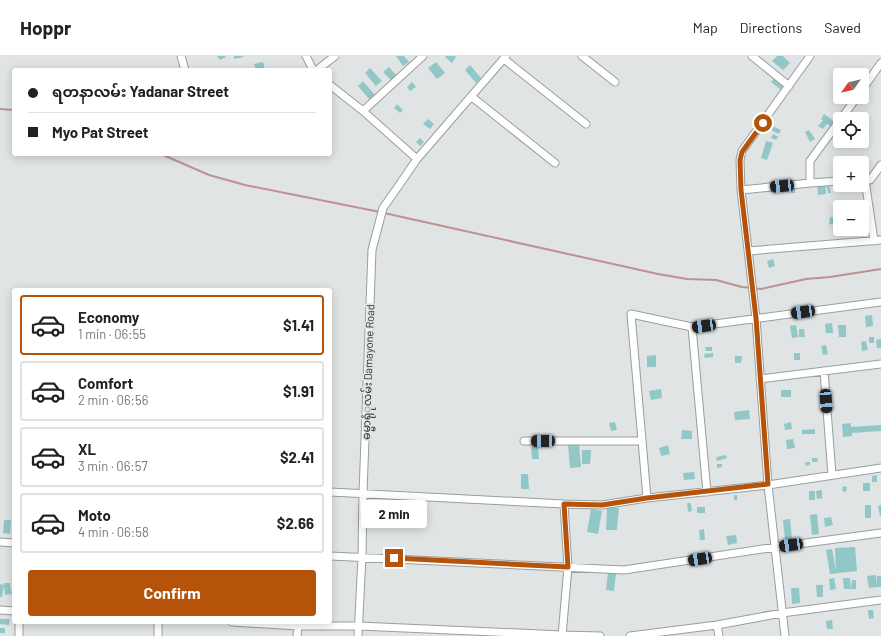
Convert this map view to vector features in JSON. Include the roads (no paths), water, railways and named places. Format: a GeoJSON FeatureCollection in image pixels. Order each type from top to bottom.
{"type":"FeatureCollection","features":[{"type":"Feature","properties":{"kind":"street"},"geometry":{"type":"LineString","coordinates":[[181,56],[184,68]]}},
{"type":"Feature","properties":{"kind":"street"},"geometry":{"type":"LineString","coordinates":[[306,56],[312,68]]}},
{"type":"Feature","properties":{"kind":"street"},"geometry":{"type":"LineString","coordinates":[[320,68],[335,56]]}},
{"type":"Feature","properties":{"kind":"street"},"geometry":{"type":"LineString","coordinates":[[364,111],[423,56]]}},
{"type":"Feature","properties":{"kind":"street"},"geometry":{"type":"LineString","coordinates":[[582,56],[615,82]]}},
{"type":"Feature","properties":{"kind":"street"},"geometry":{"type":"LineString","coordinates":[[752,56],[790,86]]}},
{"type":"Feature","properties":{"kind":"street"},"geometry":{"type":"LineString","coordinates":[[785,636],[768,484],[756,318],[741,190],[740,160],[742,152],[810,56]]}},
{"type":"Feature","properties":{"kind":"street"},"geometry":{"type":"LineString","coordinates":[[505,57],[586,124]]}},
{"type":"Feature","properties":{"kind":"street","name":"ဓမ္မာရုံုလမ်း Damayone Road"},"geometry":{"type":"LineString","coordinates":[[358,636],[372,250],[380,217],[383,208],[417,159],[505,57]]}},
{"type":"Feature","properties":{"kind":"street"},"geometry":{"type":"LineString","coordinates":[[869,80],[881,63]]}},
{"type":"Feature","properties":{"kind":"street"},"geometry":{"type":"LineString","coordinates":[[332,86],[364,111],[417,159]]}},
{"type":"Feature","properties":{"kind":"street"},"geometry":{"type":"LineString","coordinates":[[472,97],[555,163]]}},
{"type":"Feature","properties":{"kind":"street"},"geometry":{"type":"LineString","coordinates":[[810,182],[810,161],[833,130]]}},
{"type":"Feature","properties":{"kind":"street"},"geometry":{"type":"LineString","coordinates":[[869,180],[881,165]]}},
{"type":"Feature","properties":{"kind":"street"},"geometry":{"type":"LineString","coordinates":[[741,190],[810,182],[833,181]]}},
{"type":"Feature","properties":{"kind":"street"},"geometry":{"type":"LineString","coordinates":[[748,251],[877,240],[866,192]]}},
{"type":"Feature","properties":{"kind":"street"},"geometry":{"type":"LineString","coordinates":[[647,498],[631,314],[692,327],[881,302]]}},
{"type":"Feature","properties":{"kind":"street"},"geometry":{"type":"LineString","coordinates":[[692,327],[706,492]]}},
{"type":"Feature","properties":{"kind":"street"},"geometry":{"type":"LineString","coordinates":[[760,379],[881,364]]}},
{"type":"Feature","properties":{"kind":"street"},"geometry":{"type":"LineString","coordinates":[[824,371],[832,475]]}},
{"type":"Feature","properties":{"kind":"street"},"geometry":{"type":"LineString","coordinates":[[524,441],[642,441]]}},
{"type":"Feature","properties":{"kind":"street"},"geometry":{"type":"LineString","coordinates":[[332,492],[602,505],[881,468]]}},
{"type":"Feature","properties":{"kind":"street"},"geometry":{"type":"LineString","coordinates":[[562,636],[568,567],[564,504]]}},
{"type":"Feature","properties":{"kind":"street"},"geometry":{"type":"LineString","coordinates":[[332,556],[624,570],[881,533]]}},
{"type":"Feature","properties":{"kind":"street"},"geometry":{"type":"LineString","coordinates":[[0,542],[12,543]]}},
{"type":"Feature","properties":{"kind":"street"},"geometry":{"type":"LineString","coordinates":[[630,636],[717,625],[782,613],[881,600]]}},
{"type":"Feature","properties":{"kind":"street"},"geometry":{"type":"LineString","coordinates":[[0,610],[12,611]]}},
{"type":"Feature","properties":{"kind":"street"},"geometry":{"type":"LineString","coordinates":[[19,624],[19,636]]}},
{"type":"Feature","properties":{"kind":"street"},"geometry":{"type":"LineString","coordinates":[[158,624],[158,636]]}},
{"type":"Feature","properties":{"kind":"street"},"geometry":{"type":"LineString","coordinates":[[265,624],[298,626],[359,626],[418,632],[600,636]]}},
{"type":"Feature","properties":{"kind":"street"},"geometry":{"type":"LineString","coordinates":[[717,625],[718,636]]}},
{"type":"Feature","properties":{"kind":"street"},"geometry":{"type":"LineString","coordinates":[[297,636],[298,626]]}},
{"type":"Feature","properties":{"kind":"waterway"},"geometry":{"type":"LineString","coordinates":[[0,109],[12,110]]}},
{"type":"Feature","properties":{"kind":"waterway"},"geometry":{"type":"LineString","coordinates":[[166,156],[209,175],[245,185],[380,212]]}},
{"type":"Feature","properties":{"kind":"waterway"},"geometry":{"type":"LineString","coordinates":[[384,213],[658,274],[687,279],[716,280],[742,287],[761,289],[806,279],[881,269]]}}]}
